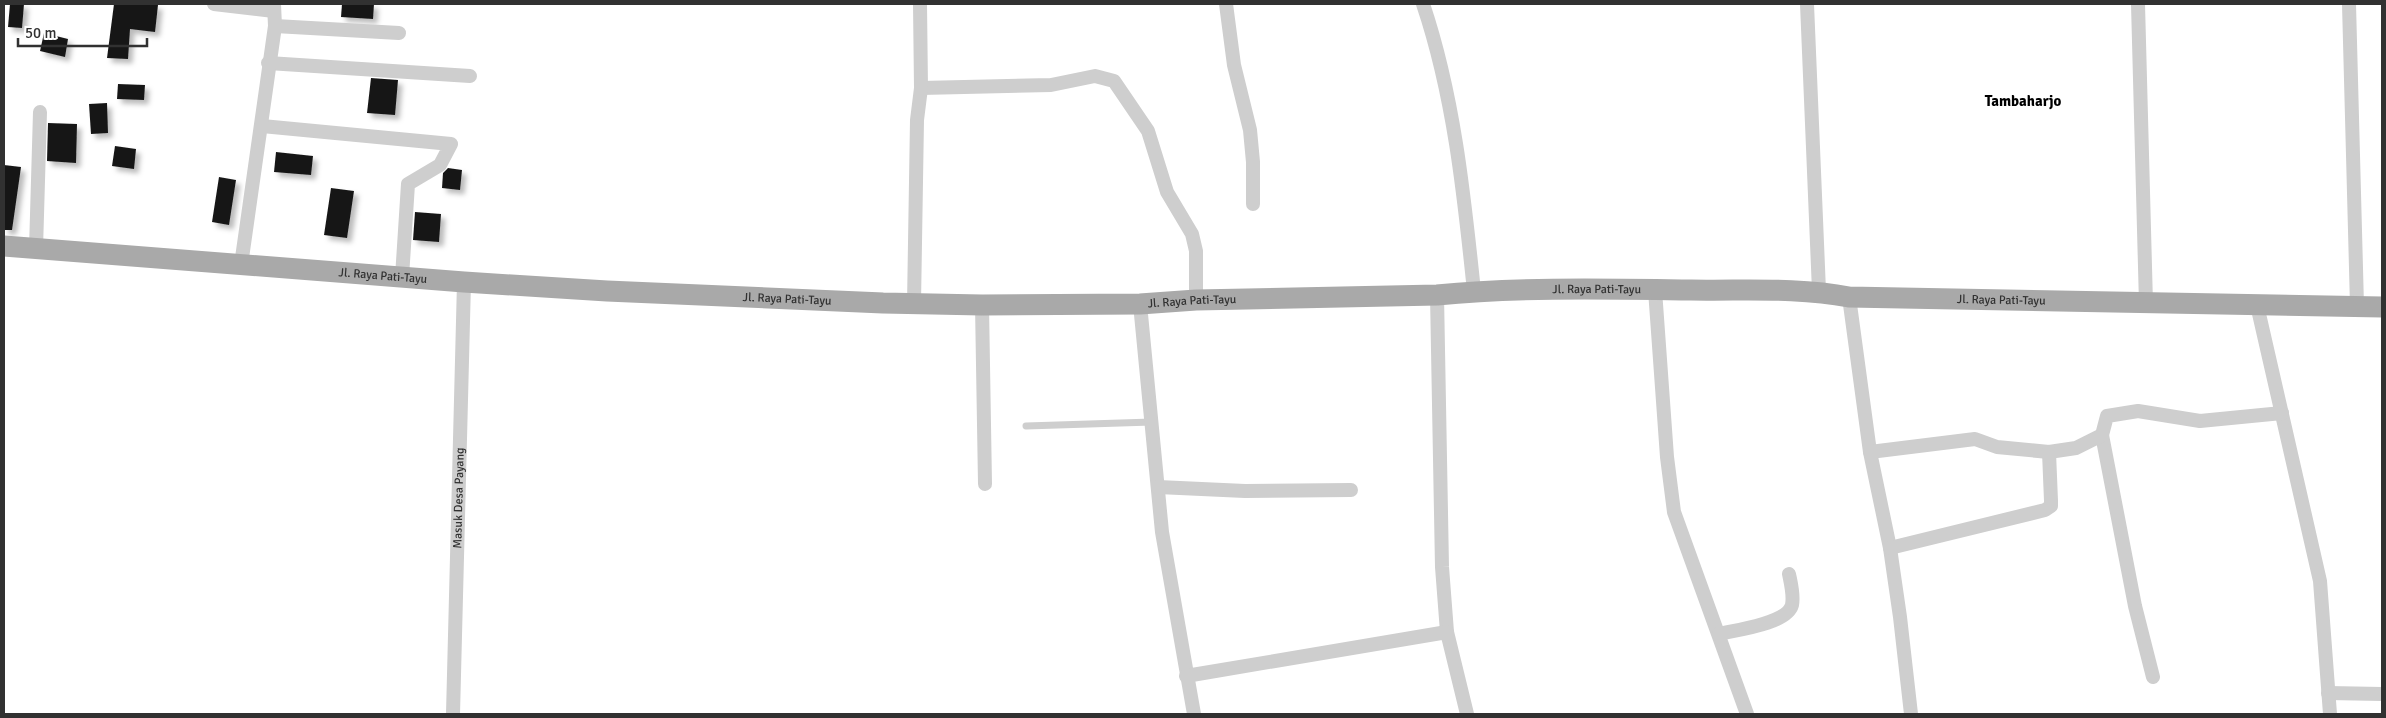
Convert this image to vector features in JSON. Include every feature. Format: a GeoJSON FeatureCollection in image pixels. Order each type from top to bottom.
{"type":"FeatureCollection","features":[{"type":"Feature","properties":{"kind":"main road","name":"Jl. Raya Pati-Tayu"},"geometry":{"type":"LineString","coordinates":[[4,246],[464,282],[617,291],[914,304],[1140,304],[1196,300],[1437,295],[1474,291],[1655,290],[1819,291],[1849,297],[2382,307]]}},
{"type":"Feature","properties":{"kind":"street"},"geometry":{"type":"LineString","coordinates":[[214,4],[274,7],[275,26],[268,63],[262,126],[254,164],[241,265]]}},
{"type":"Feature","properties":{"kind":"street"},"geometry":{"type":"LineString","coordinates":[[914,304],[917,120],[921,88],[920,4]]}},
{"type":"Feature","properties":{"kind":"street"},"geometry":{"type":"LineString","coordinates":[[1226,4],[1234,65],[1250,130],[1253,162],[1253,204]]}},
{"type":"Feature","properties":{"kind":"street"},"geometry":{"type":"LineString","coordinates":[[1423,4],[1451,108],[1466,215],[1474,291]]}},
{"type":"Feature","properties":{"kind":"street"},"geometry":{"type":"LineString","coordinates":[[1807,4],[1819,291]]}},
{"type":"Feature","properties":{"kind":"street"},"geometry":{"type":"LineString","coordinates":[[2138,4],[2146,304]]}},
{"type":"Feature","properties":{"kind":"street"},"geometry":{"type":"LineString","coordinates":[[2349,4],[2357,306]]}},
{"type":"Feature","properties":{"kind":"street"},"geometry":{"type":"LineString","coordinates":[[275,26],[399,33]]}},
{"type":"Feature","properties":{"kind":"street"},"geometry":{"type":"LineString","coordinates":[[268,63],[470,76]]}},
{"type":"Feature","properties":{"kind":"street"},"geometry":{"type":"LineString","coordinates":[[921,88],[1052,85],[1095,76],[1114,81],[1148,131],[1167,192],[1192,234],[1196,251],[1196,300]]}},
{"type":"Feature","properties":{"kind":"street"},"geometry":{"type":"LineString","coordinates":[[36,249],[40,112]]}},
{"type":"Feature","properties":{"kind":"street"},"geometry":{"type":"LineString","coordinates":[[262,126],[451,144],[440,165],[408,184],[402,277]]}},
{"type":"Feature","properties":{"kind":"street","name":"Masuk Desa Payang"},"geometry":{"type":"LineString","coordinates":[[453,714],[464,282]]}},
{"type":"Feature","properties":{"kind":"street"},"geometry":{"type":"LineString","coordinates":[[1655,290],[1667,457],[1674,512],[1748,714]]}},
{"type":"Feature","properties":{"kind":"street"},"geometry":{"type":"LineString","coordinates":[[1437,295],[1442,568],[1447,632],[1467,714]]}},
{"type":"Feature","properties":{"kind":"street"},"geometry":{"type":"LineString","coordinates":[[1849,297],[1870,452],[1890,548],[1911,714]]}},
{"type":"Feature","properties":{"kind":"street"},"geometry":{"type":"LineString","coordinates":[[1140,304],[1162,532],[1194,714]]}},
{"type":"Feature","properties":{"kind":"street"},"geometry":{"type":"LineString","coordinates":[[982,305],[985,484]]}},
{"type":"Feature","properties":{"kind":"street"},"geometry":{"type":"LineString","coordinates":[[2257,305],[2320,581],[2330,714]]}},
{"type":"Feature","properties":{"kind":"street"},"geometry":{"type":"LineString","coordinates":[[2153,677],[2135,606],[2102,435],[2107,416],[2138,411],[2200,421],[2282,413]]}},
{"type":"Feature","properties":{"kind":"street"},"geometry":{"type":"LineString","coordinates":[[1870,452],[1975,439],[1997,447],[2049,452],[2076,448],[2102,435]]}},
{"type":"Feature","properties":{"kind":"street"},"geometry":{"type":"LineString","coordinates":[[1890,548],[2045,510],[2051,506],[2049,452]]}},
{"type":"Feature","properties":{"kind":"street"},"geometry":{"type":"LineString","coordinates":[[1158,487],[1245,491],[1351,490]]}},
{"type":"Feature","properties":{"kind":"street"},"geometry":{"type":"LineString","coordinates":[[1719,634],[1784,616],[1791,607],[1793,596],[1789,574]]}},
{"type":"Feature","properties":{"kind":"street"},"geometry":{"type":"LineString","coordinates":[[1186,676],[1447,632]]}},
{"type":"Feature","properties":{"kind":"street"},"geometry":{"type":"LineString","coordinates":[[2328,693],[2382,694]]}},
{"type":"Feature","properties":{"kind":"lane"},"geometry":{"type":"LineString","coordinates":[[1026,426],[1152,422]]}},
{"type":"Feature","properties":{"kind":"building"},"geometry":{"type":"Polygon","coordinates":[[[10,4],[24,4],[22,28],[8,27],[10,4]]]}},
{"type":"Feature","properties":{"kind":"building"},"geometry":{"type":"Polygon","coordinates":[[[114,4],[158,5],[155,32],[130,29],[128,59],[107,58],[114,4]]]}},
{"type":"Feature","properties":{"kind":"building"},"geometry":{"type":"Polygon","coordinates":[[[342,4],[374,4],[373,19],[341,17],[342,4]]]}},
{"type":"Feature","properties":{"kind":"building"},"geometry":{"type":"Polygon","coordinates":[[[44,33],[68,39],[65,57],[40,51],[44,33]]]}},
{"type":"Feature","properties":{"kind":"building"},"geometry":{"type":"Polygon","coordinates":[[[371,78],[398,80],[395,115],[367,113],[371,78]]]}},
{"type":"Feature","properties":{"kind":"building"},"geometry":{"type":"Polygon","coordinates":[[[118,84],[145,85],[144,100],[117,99],[118,84]]]}},
{"type":"Feature","properties":{"kind":"building"},"geometry":{"type":"Polygon","coordinates":[[[107,103],[108,133],[91,134],[89,104],[107,103]]]}},
{"type":"Feature","properties":{"kind":"building"},"geometry":{"type":"Polygon","coordinates":[[[48,123],[77,124],[76,163],[47,161],[48,123]]]}},
{"type":"Feature","properties":{"kind":"building"},"geometry":{"type":"Polygon","coordinates":[[[115,146],[136,149],[134,169],[112,166],[115,146]]]}},
{"type":"Feature","properties":{"kind":"building"},"geometry":{"type":"Polygon","coordinates":[[[276,152],[313,156],[311,175],[274,172],[276,152]]]}},
{"type":"Feature","properties":{"kind":"building"},"geometry":{"type":"Polygon","coordinates":[[[4,165],[21,167],[12,230],[4,230],[4,165]]]}},
{"type":"Feature","properties":{"kind":"building"},"geometry":{"type":"Polygon","coordinates":[[[448,168],[462,170],[460,190],[442,188],[443,173],[448,168]]]}},
{"type":"Feature","properties":{"kind":"building"},"geometry":{"type":"Polygon","coordinates":[[[219,177],[236,180],[229,225],[212,222],[219,177]]]}},
{"type":"Feature","properties":{"kind":"building"},"geometry":{"type":"Polygon","coordinates":[[[331,188],[354,191],[347,238],[324,235],[331,188]]]}},
{"type":"Feature","properties":{"kind":"building"},"geometry":{"type":"Polygon","coordinates":[[[415,212],[441,214],[439,242],[413,240],[415,212]]]}},
{"type":"Feature","properties":{"kind":"district","name":"Tambaharjo"},"geometry":{"type":"Point","coordinates":[2023,101]}}]}
